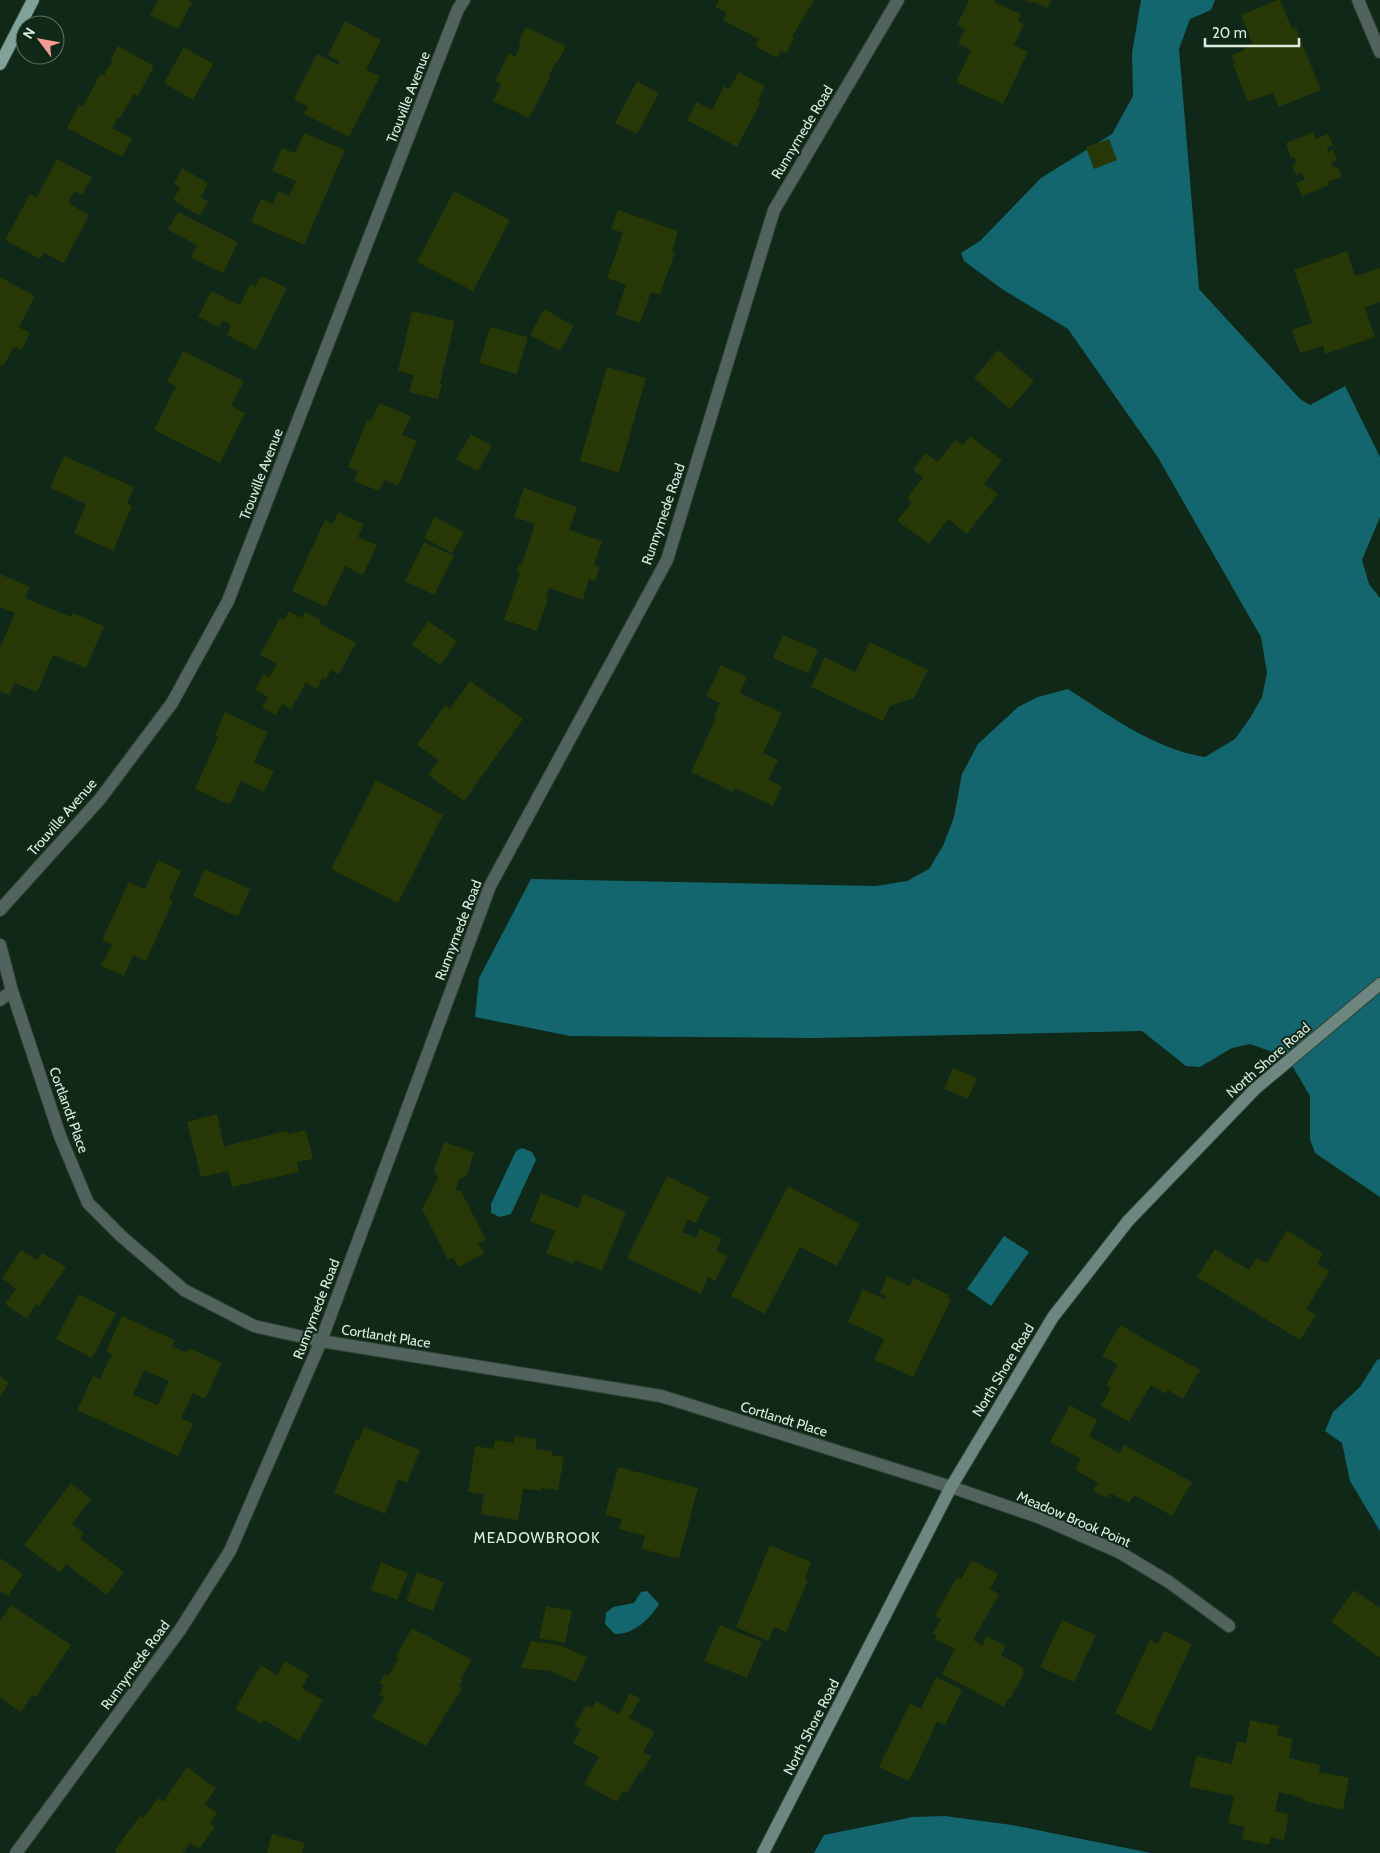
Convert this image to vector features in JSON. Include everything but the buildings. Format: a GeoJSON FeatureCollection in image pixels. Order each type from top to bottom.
{"type":"FeatureCollection","features":[{"type":"Feature","properties":{"kind":"main road"},"geometry":{"type":"LineString","coordinates":[[0,64],[32,0]]}},
{"type":"Feature","properties":{"kind":"street","name":"Trouville Avenue"},"geometry":{"type":"LineString","coordinates":[[0,910],[100,799],[172,703],[228,602],[458,9],[464,0]]}},
{"type":"Feature","properties":{"kind":"street","name":"Runnymede Road"},"geometry":{"type":"LineString","coordinates":[[16,1853],[180,1630],[230,1551],[321,1341],[490,886],[667,560],[774,210],[898,0]]}},
{"type":"Feature","properties":{"kind":"street"},"geometry":{"type":"LineString","coordinates":[[1358,0],[1380,52]]}},
{"type":"Feature","properties":{"kind":"street","name":"Cortlandt Place"},"geometry":{"type":"LineString","coordinates":[[0,945],[12,991],[60,1136],[88,1203],[121,1236],[184,1290],[254,1326],[321,1341],[661,1396],[951,1487]]}},
{"type":"Feature","properties":{"kind":"street","name":"North Shore Road"},"geometry":{"type":"LineString","coordinates":[[763,1853],[951,1487],[1053,1316],[1128,1221],[1255,1089],[1380,984]]}},
{"type":"Feature","properties":{"kind":"street"},"geometry":{"type":"LineString","coordinates":[[0,1000],[12,991]]}},
{"type":"Feature","properties":{"kind":"street","name":"Meadow Brook Point"},"geometry":{"type":"LineString","coordinates":[[951,1487],[1041,1518],[1119,1552],[1169,1582],[1229,1626]]}},
{"type":"Feature","properties":{"kind":"water"},"geometry":{"type":"Polygon","coordinates":[[[1141,0],[1215,0],[1211,10],[1190,19],[1179,49],[1199,289],[1300,399],[1310,405],[1345,386],[1380,457],[1380,517],[1362,560],[1369,584],[1380,598],[1380,1197],[1315,1153],[1310,1139],[1310,1096],[1287,1057],[1250,1044],[1232,1048],[1200,1067],[1186,1066],[1142,1031],[815,1038],[570,1036],[475,1017],[479,978],[531,879],[876,886],[907,881],[929,869],[943,846],[954,817],[962,774],[978,744],[1018,707],[1038,697],[1068,689],[1150,739],[1186,753],[1205,757],[1235,739],[1250,718],[1262,697],[1267,673],[1261,637],[1157,456],[1068,329],[1002,289],[964,261],[961,253],[980,241],[1041,178],[1112,134],[1133,96],[1132,53],[1141,0]]]}},
{"type":"Feature","properties":{"kind":"water"},"geometry":{"type":"Polygon","coordinates":[[[522,1148],[532,1152],[536,1160],[511,1214],[500,1217],[491,1213],[491,1204],[516,1151],[522,1148]]]}},
{"type":"Feature","properties":{"kind":"water"},"geometry":{"type":"Polygon","coordinates":[[[1004,1236],[1029,1252],[991,1306],[967,1289],[1004,1236]]]}},
{"type":"Feature","properties":{"kind":"water"},"geometry":{"type":"Polygon","coordinates":[[[1380,1359],[1380,1531],[1350,1481],[1342,1443],[1325,1431],[1333,1412],[1360,1387],[1377,1360],[1380,1359]]]}},
{"type":"Feature","properties":{"kind":"water"},"geometry":{"type":"Polygon","coordinates":[[[647,1591],[659,1604],[655,1610],[634,1629],[622,1634],[615,1634],[605,1624],[606,1613],[613,1607],[634,1603],[641,1592],[647,1591]]]}},
{"type":"Feature","properties":{"kind":"water"},"geometry":{"type":"Polygon","coordinates":[[[945,1816],[1012,1825],[1151,1853],[814,1853],[824,1835],[913,1817],[945,1816]]]}},
{"type":"Feature","properties":{"kind":"district","name":"MEADOWBROOK"},"geometry":{"type":"Point","coordinates":[537,1538]}}]}
